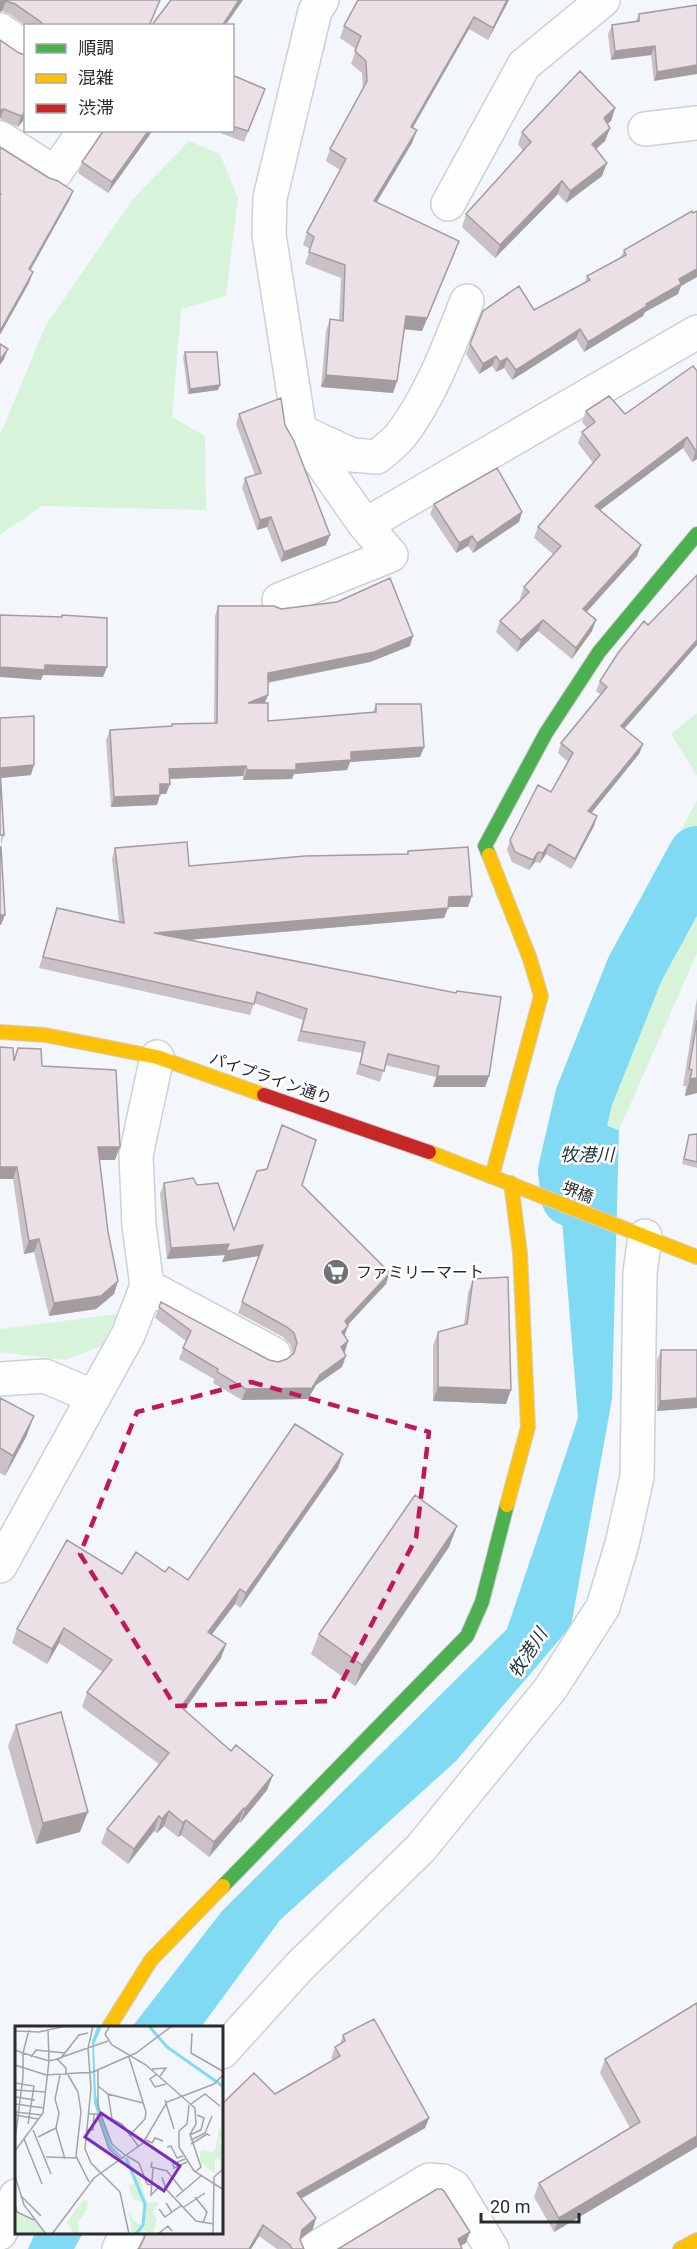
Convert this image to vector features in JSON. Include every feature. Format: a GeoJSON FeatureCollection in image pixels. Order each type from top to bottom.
{"type":"FeatureCollection","features":[{"type":"Feature","properties":{"kind":"street"},"geometry":{"type":"LineString","coordinates":[[279,600],[391,555],[365,525],[300,432],[269,235],[270,198],[315,11],[322,0]]}},
{"type":"Feature","properties":{"kind":"street"},"geometry":{"type":"LineString","coordinates":[[448,204],[524,65],[603,0]]}},
{"type":"Feature","properties":{"kind":"street"},"geometry":{"type":"LineString","coordinates":[[0,30],[24,47]]}},
{"type":"Feature","properties":{"kind":"street"},"geometry":{"type":"LineString","coordinates":[[645,129],[697,123]]}},
{"type":"Feature","properties":{"kind":"street"},"geometry":{"type":"LineString","coordinates":[[0,138],[55,172],[84,132]]}},
{"type":"Feature","properties":{"kind":"street"},"geometry":{"type":"LineString","coordinates":[[300,432],[352,456],[377,457],[400,435],[423,399],[450,344],[467,301]]}},
{"type":"Feature","properties":{"kind":"street"},"geometry":{"type":"LineString","coordinates":[[365,525],[697,332]]}},
{"type":"Feature","properties":{"kind":"street"},"geometry":{"type":"LineString","coordinates":[[492,1176],[541,996],[531,959],[485,846],[546,733],[599,652],[697,534]]}},
{"type":"Feature","properties":{"kind":"street","name":"パイプライン通り"},"geometry":{"type":"LineString","coordinates":[[0,1032],[45,1035],[157,1057],[360,1126],[517,1186]]}},
{"type":"Feature","properties":{"kind":"street"},"geometry":{"type":"LineString","coordinates":[[0,1566],[128,1335],[147,1286],[139,1225],[136,1155],[157,1057]]}},
{"type":"Feature","properties":{"kind":"street"},"geometry":{"type":"LineString","coordinates":[[110,2026],[151,1960],[467,1636],[482,1602],[528,1427],[517,1186]]}},
{"type":"Feature","properties":{"kind":"street","name":"堺橋"},"geometry":{"type":"LineString","coordinates":[[517,1186],[633,1232]]}},
{"type":"Feature","properties":{"kind":"street"},"geometry":{"type":"LineString","coordinates":[[633,1232],[697,1257]]}},
{"type":"Feature","properties":{"kind":"street"},"geometry":{"type":"LineString","coordinates":[[224,2050],[299,1967],[421,1848],[551,1688],[603,1607],[622,1544],[637,1477],[640,1273],[633,1232]]}},
{"type":"Feature","properties":{"kind":"street"},"geometry":{"type":"LineString","coordinates":[[147,1286],[274,1354]]}},
{"type":"Feature","properties":{"kind":"street"},"geometry":{"type":"LineString","coordinates":[[0,1379],[45,1376],[94,1397]]}},
{"type":"Feature","properties":{"kind":"street"},"geometry":{"type":"LineString","coordinates":[[315,2249],[429,2180],[443,2181],[454,2187],[492,2249]]}},
{"type":"Feature","properties":{"kind":"street"},"geometry":{"type":"LineString","coordinates":[[0,2233],[15,2198]]}},
{"type":"Feature","properties":{"kind":"street"},"geometry":{"type":"LineString","coordinates":[[119,2249],[125,2234]]}},
{"type":"Feature","properties":{"kind":"street"},"geometry":{"type":"LineString","coordinates":[[680,2249],[697,2240]]}},
{"type":"Feature","properties":{"kind":"highlighted area"},"geometry":{"type":"Polygon","coordinates":[[[251,1382],[429,1432],[416,1538],[332,1701],[175,1706],[80,1554],[137,1412],[251,1382]]]}},
{"type":"Feature","properties":{"kind":"green space"},"geometry":{"type":"Polygon","coordinates":[[[189,141],[220,154],[238,198],[226,296],[181,309],[172,417],[205,436],[206,510],[42,506],[0,535],[0,435],[46,325],[132,200],[189,141]]]}},
{"type":"Feature","properties":{"kind":"green space"},"geometry":{"type":"Polygon","coordinates":[[[697,713],[697,776],[671,734],[697,713]]]}},
{"type":"Feature","properties":{"kind":"green space"},"geometry":{"type":"Polygon","coordinates":[[[697,800],[697,953],[619,1130],[605,1131],[621,1039],[683,914],[648,890],[697,800]]]}},
{"type":"Feature","properties":{"kind":"green space"},"geometry":{"type":"Polygon","coordinates":[[[118,1314],[101,1346],[65,1360],[0,1352],[0,1329],[118,1314]]]}},
{"type":"Feature","properties":{"kind":"water","name":"牧港川"},"geometry":{"type":"Polygon","coordinates":[[[553,1108],[619,1130],[612,1399],[571,1626],[456,1761],[280,1920],[202,2026],[133,2026],[222,1911],[507,1629],[578,1418],[553,1108]]]}},
{"type":"Feature","properties":{"kind":"water"},"geometry":{"type":"Polygon","coordinates":[[[34,2234],[82,2234],[74,2249],[28,2249],[34,2234]]]}},
{"type":"Feature","properties":{"kind":"building"},"geometry":{"type":"Polygon","coordinates":[[[0,0],[160,0],[150,24],[42,24],[15,4],[0,2],[0,0]]]}},
{"type":"Feature","properties":{"kind":"building"},"geometry":{"type":"Polygon","coordinates":[[[171,0],[239,0],[223,24],[153,24],[171,0]]]}},
{"type":"Feature","properties":{"kind":"building"},"geometry":{"type":"Polygon","coordinates":[[[358,0],[507,0],[493,28],[474,17],[411,127],[417,130],[374,201],[459,241],[427,318],[406,316],[397,381],[326,375],[330,319],[343,321],[345,265],[309,252],[314,237],[307,232],[346,159],[330,149],[367,81],[366,61],[355,51],[361,36],[344,26],[358,0]]]}},
{"type":"Feature","properties":{"kind":"building"},"geometry":{"type":"Polygon","coordinates":[[[697,5],[697,65],[657,72],[655,46],[615,51],[612,25],[639,21],[639,14],[697,5]]]}},
{"type":"Feature","properties":{"kind":"building"},"geometry":{"type":"Polygon","coordinates":[[[0,40],[24,54],[24,113],[21,116],[4,109],[0,110],[0,40]]]}},
{"type":"Feature","properties":{"kind":"building"},"geometry":{"type":"Polygon","coordinates":[[[580,71],[615,108],[604,118],[610,128],[592,144],[607,163],[570,191],[562,181],[500,245],[466,214],[531,142],[522,132],[580,71]]]}},
{"type":"Feature","properties":{"kind":"building"},"geometry":{"type":"Polygon","coordinates":[[[234,76],[265,89],[248,131],[234,127],[234,76]]]}},
{"type":"Feature","properties":{"kind":"building"},"geometry":{"type":"Polygon","coordinates":[[[103,132],[148,132],[112,182],[82,162],[103,132]]]}},
{"type":"Feature","properties":{"kind":"building"},"geometry":{"type":"Polygon","coordinates":[[[0,147],[73,191],[29,269],[33,272],[0,331],[1,194],[0,147]]]}},
{"type":"Feature","properties":{"kind":"building"},"geometry":{"type":"Polygon","coordinates":[[[692,211],[693,213],[697,211],[697,269],[679,279],[681,284],[588,342],[580,329],[516,370],[507,358],[500,362],[496,356],[483,364],[470,344],[483,311],[519,286],[534,310],[590,280],[587,276],[626,255],[624,250],[692,211]]]}},
{"type":"Feature","properties":{"kind":"building"},"geometry":{"type":"Polygon","coordinates":[[[0,344],[8,349],[0,360],[0,344]]]}},
{"type":"Feature","properties":{"kind":"building"},"geometry":{"type":"Polygon","coordinates":[[[185,352],[217,352],[220,385],[190,389],[185,352]]]}},
{"type":"Feature","properties":{"kind":"building"},"geometry":{"type":"Polygon","coordinates":[[[693,366],[697,371],[697,450],[687,437],[595,506],[641,545],[583,609],[596,620],[576,648],[543,620],[521,640],[500,621],[529,592],[524,587],[561,546],[538,527],[600,455],[582,432],[595,422],[586,411],[609,396],[625,414],[693,366]]]}},
{"type":"Feature","properties":{"kind":"building"},"geometry":{"type":"Polygon","coordinates":[[[281,398],[285,425],[294,441],[330,535],[284,552],[271,517],[260,520],[245,478],[261,473],[239,414],[281,398]]]}},
{"type":"Feature","properties":{"kind":"building"},"geometry":{"type":"Polygon","coordinates":[[[497,468],[522,512],[477,543],[472,536],[459,543],[434,504],[497,468]]]}},
{"type":"Feature","properties":{"kind":"building"},"geometry":{"type":"Polygon","coordinates":[[[697,575],[697,640],[621,726],[643,744],[588,811],[597,816],[575,859],[549,844],[543,853],[538,852],[533,860],[515,852],[510,840],[538,785],[551,792],[573,753],[561,743],[607,687],[600,681],[618,653],[644,621],[648,625],[697,575]]]}},
{"type":"Feature","properties":{"kind":"building"},"geometry":{"type":"Polygon","coordinates":[[[390,578],[413,636],[374,652],[268,673],[268,695],[248,703],[268,703],[268,721],[376,712],[376,704],[421,704],[424,747],[351,752],[351,760],[296,764],[296,770],[247,770],[246,766],[169,769],[170,784],[160,784],[160,795],[114,797],[110,730],[172,726],[172,724],[217,723],[218,606],[274,606],[281,609],[337,602],[390,578]]]}},
{"type":"Feature","properties":{"kind":"building"},"geometry":{"type":"Polygon","coordinates":[[[0,615],[107,618],[107,667],[45,665],[45,670],[0,667],[0,615]]]}},
{"type":"Feature","properties":{"kind":"building"},"geometry":{"type":"Polygon","coordinates":[[[34,716],[34,765],[0,768],[0,718],[34,716]]]}},
{"type":"Feature","properties":{"kind":"building"},"geometry":{"type":"Polygon","coordinates":[[[0,770],[4,835],[0,835],[0,770]]]}},
{"type":"Feature","properties":{"kind":"building"},"geometry":{"type":"Polygon","coordinates":[[[187,842],[189,866],[305,856],[408,854],[408,851],[468,847],[472,896],[449,897],[448,908],[154,933],[456,993],[457,991],[501,997],[489,1076],[437,1076],[439,1066],[388,1054],[384,1071],[360,1064],[365,1042],[301,1031],[307,1009],[257,992],[254,1004],[43,957],[57,908],[124,923],[115,848],[187,842]]]}},
{"type":"Feature","properties":{"kind":"building"},"geometry":{"type":"Polygon","coordinates":[[[1,847],[5,915],[0,915],[1,847]]]}},
{"type":"Feature","properties":{"kind":"building"},"geometry":{"type":"Polygon","coordinates":[[[697,1020],[697,1078],[690,1079],[692,1070],[689,1069],[697,1020]]]}},
{"type":"Feature","properties":{"kind":"building"},"geometry":{"type":"Polygon","coordinates":[[[0,1047],[13,1048],[14,1061],[18,1048],[41,1049],[42,1066],[116,1070],[120,1147],[98,1147],[108,1232],[118,1281],[101,1296],[54,1303],[39,1239],[29,1241],[17,1167],[0,1167],[0,1047]]]}},
{"type":"Feature","properties":{"kind":"building"},"geometry":{"type":"Polygon","coordinates":[[[282,1125],[316,1140],[302,1185],[390,1273],[345,1321],[348,1326],[342,1332],[348,1341],[341,1347],[346,1356],[320,1375],[312,1388],[246,1389],[183,1348],[191,1331],[159,1307],[161,1302],[269,1360],[278,1362],[287,1359],[294,1353],[297,1343],[294,1333],[242,1302],[263,1245],[226,1251],[229,1244],[171,1248],[164,1183],[193,1178],[197,1185],[218,1183],[234,1230],[257,1171],[267,1169],[282,1125]]]}},
{"type":"Feature","properties":{"kind":"building"},"geometry":{"type":"Polygon","coordinates":[[[697,1134],[697,1162],[684,1159],[689,1135],[697,1134]]]}},
{"type":"Feature","properties":{"kind":"building"},"geometry":{"type":"Polygon","coordinates":[[[508,1277],[511,1390],[438,1387],[438,1332],[467,1324],[473,1279],[508,1277]]]}},
{"type":"Feature","properties":{"kind":"building"},"geometry":{"type":"Polygon","coordinates":[[[661,1350],[697,1350],[697,1398],[660,1401],[661,1350]]]}},
{"type":"Feature","properties":{"kind":"building"},"geometry":{"type":"Polygon","coordinates":[[[0,1398],[34,1416],[13,1456],[0,1448],[0,1398]]]}},
{"type":"Feature","properties":{"kind":"building"},"geometry":{"type":"Polygon","coordinates":[[[295,1424],[343,1454],[246,1593],[240,1589],[208,1632],[226,1644],[181,1707],[231,1751],[236,1745],[273,1775],[214,1842],[186,1820],[183,1823],[169,1811],[162,1819],[159,1816],[134,1849],[107,1829],[169,1753],[87,1692],[112,1660],[64,1628],[52,1649],[17,1629],[67,1540],[122,1574],[136,1552],[165,1572],[169,1567],[188,1580],[295,1424]]]}},
{"type":"Feature","properties":{"kind":"building"},"geometry":{"type":"Polygon","coordinates":[[[415,1495],[457,1526],[362,1665],[319,1634],[415,1495]]]}},
{"type":"Feature","properties":{"kind":"building"},"geometry":{"type":"Polygon","coordinates":[[[61,1712],[88,1812],[43,1823],[16,1725],[61,1712]]]}},
{"type":"Feature","properties":{"kind":"building"},"geometry":{"type":"Polygon","coordinates":[[[697,2003],[697,2136],[559,2218],[539,2183],[640,2122],[605,2059],[697,2003]]]}},
{"type":"Feature","properties":{"kind":"building"},"geometry":{"type":"Polygon","coordinates":[[[374,2019],[429,2118],[297,2193],[316,2218],[302,2230],[300,2240],[304,2249],[292,2249],[290,2245],[263,2225],[249,2249],[138,2249],[146,2234],[224,2234],[224,2102],[254,2073],[275,2094],[340,2056],[335,2047],[345,2041],[343,2035],[374,2019]]]}},
{"type":"Feature","properties":{"kind":"building"},"geometry":{"type":"Polygon","coordinates":[[[437,2189],[444,2191],[470,2232],[458,2239],[462,2249],[338,2249],[437,2189]]]}},
{"type":"Feature","properties":{"kind":"waterway","name":"牧港川"},"geometry":{"type":"LineString","coordinates":[[570,1197],[567,1171],[584,1097],[635,969],[697,855]]}},
{"type":"Feature","properties":{"kind":"traffic: fast"},"geometry":{"type":"LineString","coordinates":[[489,855],[485,846],[546,733],[599,652],[697,534]]}},
{"type":"Feature","properties":{"kind":"traffic: fast"},"geometry":{"type":"LineString","coordinates":[[223,1886],[467,1636],[482,1602],[507,1505]]}},
{"type":"Feature","properties":{"kind":"traffic: slow"},"geometry":{"type":"LineString","coordinates":[[489,855],[530,959],[541,996],[492,1176]]}},
{"type":"Feature","properties":{"kind":"traffic: slow"},"geometry":{"type":"LineString","coordinates":[[0,1032],[45,1035],[157,1057],[264,1095]]}},
{"type":"Feature","properties":{"kind":"traffic: slow"},"geometry":{"type":"LineString","coordinates":[[429,1152],[697,1257]]}},
{"type":"Feature","properties":{"kind":"traffic: slow"},"geometry":{"type":"LineString","coordinates":[[507,1505],[528,1427],[520,1253],[511,1183]]}},
{"type":"Feature","properties":{"kind":"traffic: slow"},"geometry":{"type":"LineString","coordinates":[[110,2026],[151,1960],[223,1886]]}},
{"type":"Feature","properties":{"kind":"traffic: slow"},"geometry":{"type":"LineString","coordinates":[[680,2249],[697,2240]]}},
{"type":"Feature","properties":{"kind":"traffic: jam"},"geometry":{"type":"LineString","coordinates":[[264,1095],[429,1152]]}},
{"type":"Feature","properties":{"kind":"place","name":"ファミリーマート"},"geometry":{"type":"Point","coordinates":[336,1272]}}]}
